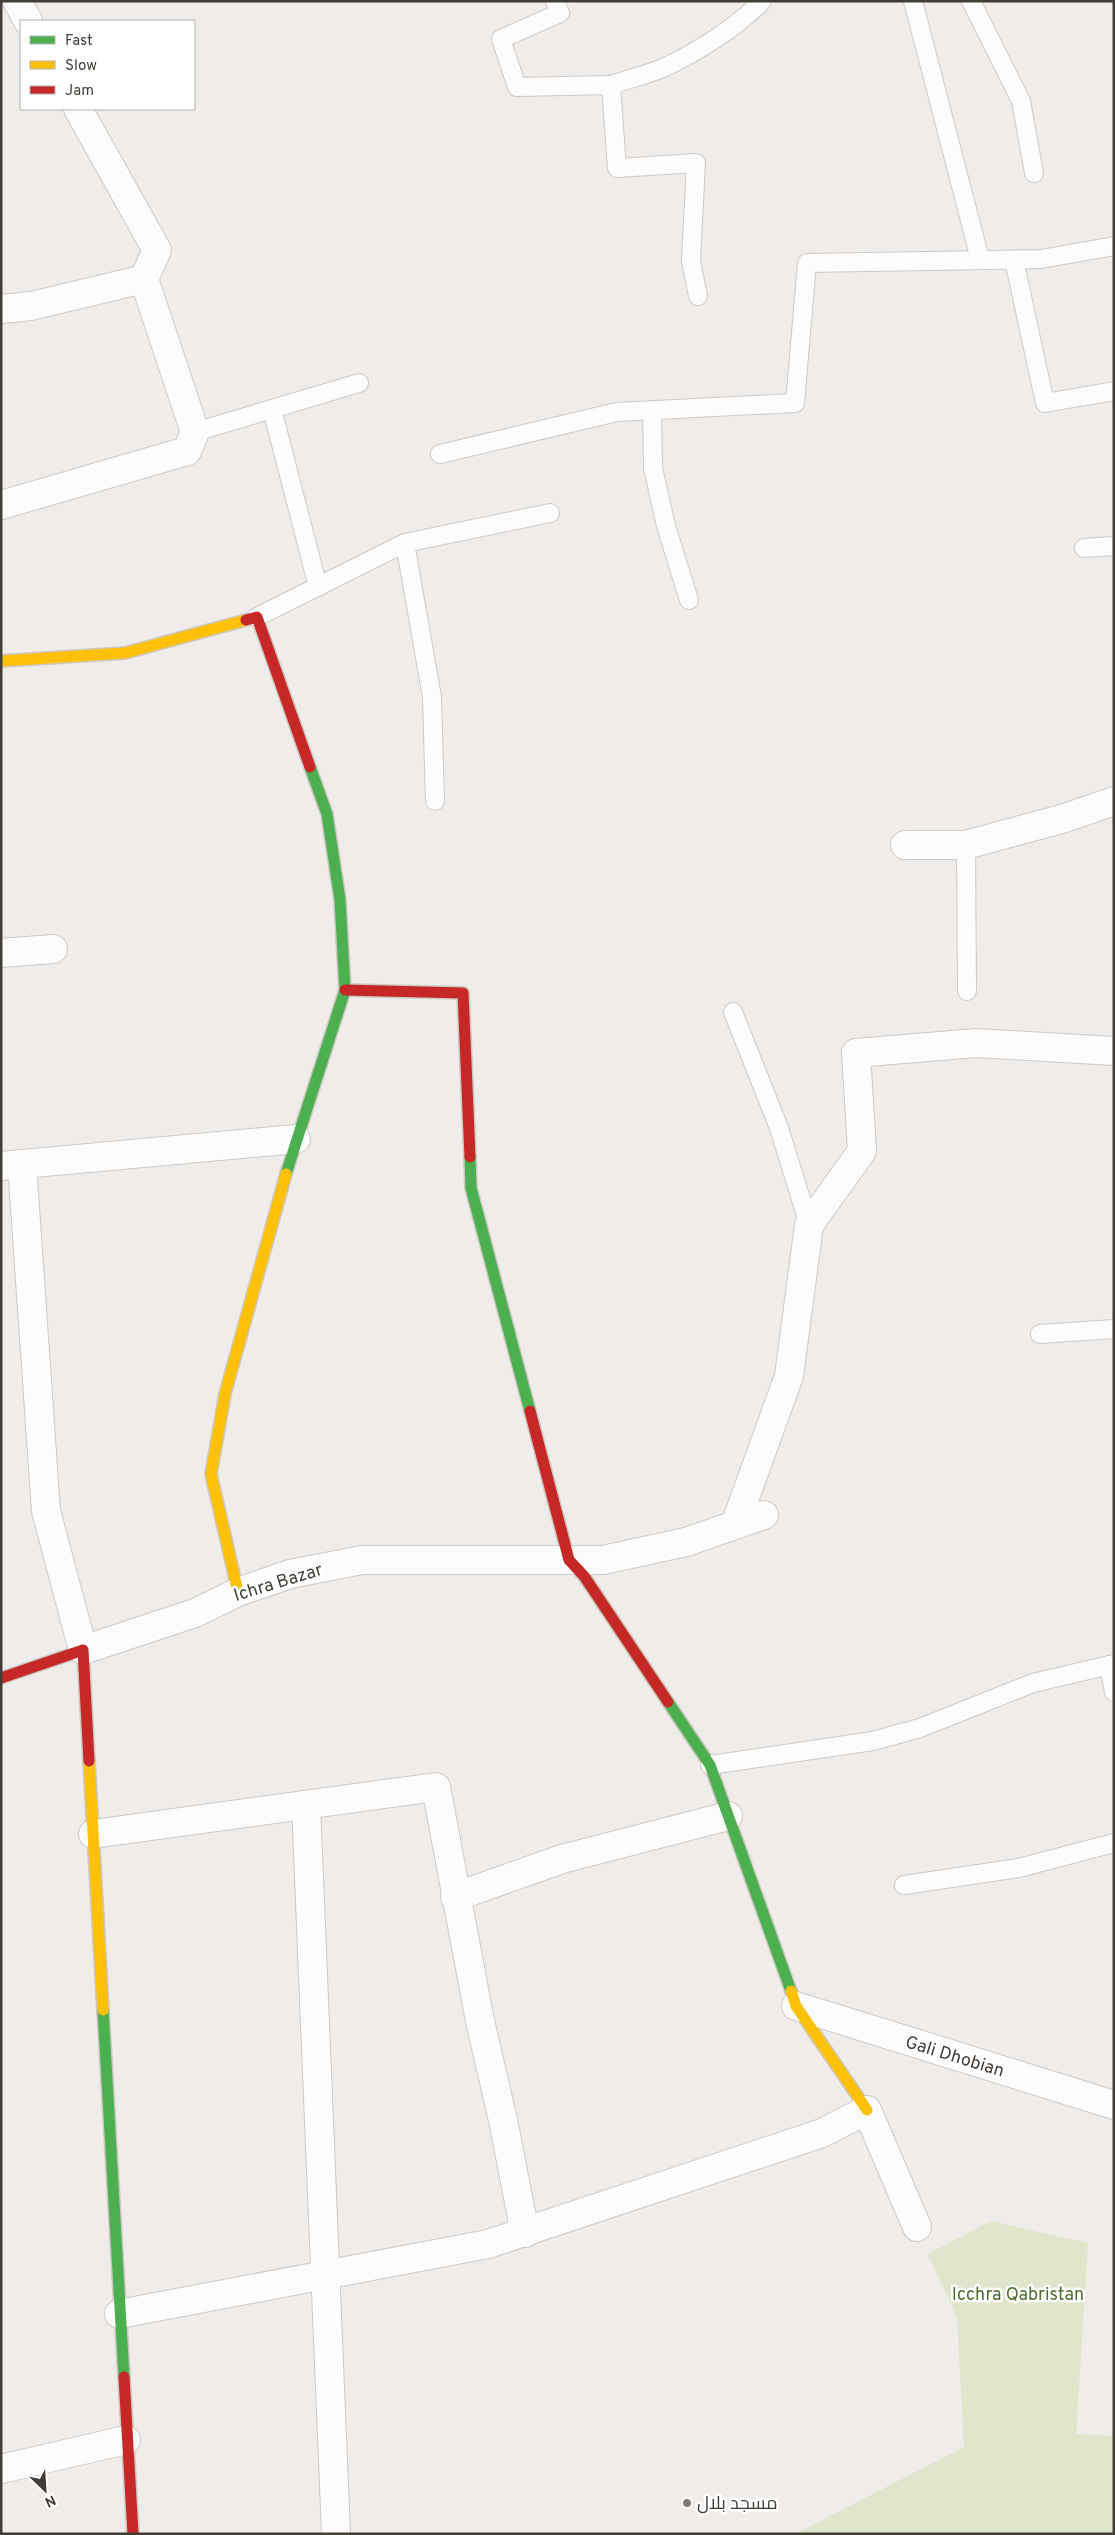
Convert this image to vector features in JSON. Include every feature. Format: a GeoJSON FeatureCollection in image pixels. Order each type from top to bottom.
{"type":"FeatureCollection","features":[{"type":"Feature","properties":{"kind":"street"},"geometry":{"type":"LineString","coordinates":[[17,1],[27,20]]}},
{"type":"Feature","properties":{"kind":"street"},"geometry":{"type":"LineString","coordinates":[[1,505],[187,451],[195,432],[144,279],[157,250],[79,110]]}},
{"type":"Feature","properties":{"kind":"street"},"geometry":{"type":"LineString","coordinates":[[1,309],[31,306],[144,279]]}},
{"type":"Feature","properties":{"kind":"street"},"geometry":{"type":"LineString","coordinates":[[1,661],[125,653],[258,617],[326,814],[340,900],[345,990],[296,1139],[225,1394],[210,1474],[238,1592]]}},
{"type":"Feature","properties":{"kind":"street"},"geometry":{"type":"LineString","coordinates":[[905,845],[966,845],[1064,818],[1114,801]]}},
{"type":"Feature","properties":{"kind":"street"},"geometry":{"type":"LineString","coordinates":[[1,952],[53,949]]}},
{"type":"Feature","properties":{"kind":"street"},"geometry":{"type":"LineString","coordinates":[[345,990],[463,993],[470,1188],[569,1560],[584,1576],[710,1765],[796,2006],[867,2110],[917,2227]]}},
{"type":"Feature","properties":{"kind":"street"},"geometry":{"type":"LineString","coordinates":[[735,1525],[788,1376],[809,1225],[862,1151],[856,1053],[976,1043],[1114,1051]]}},
{"type":"Feature","properties":{"kind":"street"},"geometry":{"type":"LineString","coordinates":[[133,2534],[119,2314],[84,1650],[46,1512],[12,1165],[296,1139]]}},
{"type":"Feature","properties":{"kind":"street","name":"Ichra Bazar"},"geometry":{"type":"LineString","coordinates":[[1,1678],[195,1613],[238,1592],[290,1574],[362,1560],[604,1560],[686,1542],[764,1515]]}},
{"type":"Feature","properties":{"kind":"street"},"geometry":{"type":"LineString","coordinates":[[93,1834],[436,1787],[455,1897],[480,2022],[503,2120],[524,2233]]}},
{"type":"Feature","properties":{"kind":"street"},"geometry":{"type":"LineString","coordinates":[[306,1805],[336,2534]]}},
{"type":"Feature","properties":{"kind":"street"},"geometry":{"type":"LineString","coordinates":[[455,1897],[562,1859],[728,1816]]}},
{"type":"Feature","properties":{"kind":"street","name":"Gali Dhobian"},"geometry":{"type":"LineString","coordinates":[[796,2006],[1114,2105]]}},
{"type":"Feature","properties":{"kind":"street"},"geometry":{"type":"LineString","coordinates":[[119,2314],[488,2244],[822,2133],[867,2110]]}},
{"type":"Feature","properties":{"kind":"street"},"geometry":{"type":"LineString","coordinates":[[1,2469],[126,2440]]}},
{"type":"Feature","properties":{"kind":"lane"},"geometry":{"type":"LineString","coordinates":[[555,1],[560,12],[501,39],[517,87],[611,85],[663,68],[694,51],[750,14],[762,1]]}},
{"type":"Feature","properties":{"kind":"lane"},"geometry":{"type":"LineString","coordinates":[[913,1],[980,259]]}},
{"type":"Feature","properties":{"kind":"lane"},"geometry":{"type":"LineString","coordinates":[[971,1],[1021,101],[1034,173]]}},
{"type":"Feature","properties":{"kind":"lane"},"geometry":{"type":"LineString","coordinates":[[611,85],[617,168],[696,163],[691,261],[698,296]]}},
{"type":"Feature","properties":{"kind":"lane"},"geometry":{"type":"LineString","coordinates":[[440,454],[616,412],[795,403],[807,263],[1041,259],[1114,246]]}},
{"type":"Feature","properties":{"kind":"lane"},"geometry":{"type":"LineString","coordinates":[[1014,260],[1045,403],[1114,391]]}},
{"type":"Feature","properties":{"kind":"lane"},"geometry":{"type":"LineString","coordinates":[[195,432],[359,382]]}},
{"type":"Feature","properties":{"kind":"lane"},"geometry":{"type":"LineString","coordinates":[[272,409],[318,586]]}},
{"type":"Feature","properties":{"kind":"lane"},"geometry":{"type":"LineString","coordinates":[[652,410],[653,468],[666,526],[688,600]]}},
{"type":"Feature","properties":{"kind":"lane"},"geometry":{"type":"LineString","coordinates":[[258,617],[405,543],[550,513]]}},
{"type":"Feature","properties":{"kind":"lane"},"geometry":{"type":"LineString","coordinates":[[405,543],[432,697],[435,801]]}},
{"type":"Feature","properties":{"kind":"lane"},"geometry":{"type":"LineString","coordinates":[[1084,548],[1114,546]]}},
{"type":"Feature","properties":{"kind":"lane"},"geometry":{"type":"LineString","coordinates":[[966,845],[967,991]]}},
{"type":"Feature","properties":{"kind":"lane"},"geometry":{"type":"LineString","coordinates":[[733,1012],[779,1128],[809,1225]]}},
{"type":"Feature","properties":{"kind":"lane"},"geometry":{"type":"LineString","coordinates":[[1040,1334],[1114,1329]]}},
{"type":"Feature","properties":{"kind":"lane"},"geometry":{"type":"LineString","coordinates":[[710,1765],[874,1741],[920,1728],[1033,1682],[1111,1665],[1114,1692]]}},
{"type":"Feature","properties":{"kind":"lane"},"geometry":{"type":"LineString","coordinates":[[904,1885],[1019,1868],[1114,1843]]}},
{"type":"Feature","properties":{"kind":"green space","name":"Icchra Qabristan"},"geometry":{"type":"Polygon","coordinates":[[[991,2221],[1088,2243],[1076,2434],[1114,2436],[1114,2534],[795,2534],[964,2447],[957,2317],[928,2254],[991,2221]]]}},
{"type":"Feature","properties":{"kind":"traffic: fast"},"geometry":{"type":"LineString","coordinates":[[286,1174],[345,990],[340,900],[327,814],[310,767]]}},
{"type":"Feature","properties":{"kind":"traffic: fast"},"geometry":{"type":"LineString","coordinates":[[470,1157],[471,1188],[530,1411]]}},
{"type":"Feature","properties":{"kind":"traffic: fast"},"geometry":{"type":"LineString","coordinates":[[668,1702],[710,1765],[791,1991]]}},
{"type":"Feature","properties":{"kind":"traffic: fast"},"geometry":{"type":"LineString","coordinates":[[103,2010],[124,2377]]}},
{"type":"Feature","properties":{"kind":"traffic: slow"},"geometry":{"type":"LineString","coordinates":[[1,661],[125,653],[246,620]]}},
{"type":"Feature","properties":{"kind":"traffic: slow"},"geometry":{"type":"LineString","coordinates":[[238,1592],[211,1474],[225,1394],[286,1174]]}},
{"type":"Feature","properties":{"kind":"traffic: slow"},"geometry":{"type":"LineString","coordinates":[[89,1761],[103,2010]]}},
{"type":"Feature","properties":{"kind":"traffic: slow"},"geometry":{"type":"LineString","coordinates":[[791,1991],[796,2006],[867,2110]]}},
{"type":"Feature","properties":{"kind":"traffic: jam"},"geometry":{"type":"LineString","coordinates":[[246,620],[257,617],[310,767]]}},
{"type":"Feature","properties":{"kind":"traffic: jam"},"geometry":{"type":"LineString","coordinates":[[345,990],[463,993],[470,1157]]}},
{"type":"Feature","properties":{"kind":"traffic: jam"},"geometry":{"type":"LineString","coordinates":[[530,1411],[569,1560],[584,1576],[668,1702]]}},
{"type":"Feature","properties":{"kind":"traffic: jam"},"geometry":{"type":"LineString","coordinates":[[1,1678],[83,1650],[89,1761]]}},
{"type":"Feature","properties":{"kind":"traffic: jam"},"geometry":{"type":"LineString","coordinates":[[124,2377],[133,2534]]}},
{"type":"Feature","properties":{"kind":"place","name":"مسجد بلال"},"geometry":{"type":"Point","coordinates":[687,2503]}}]}
